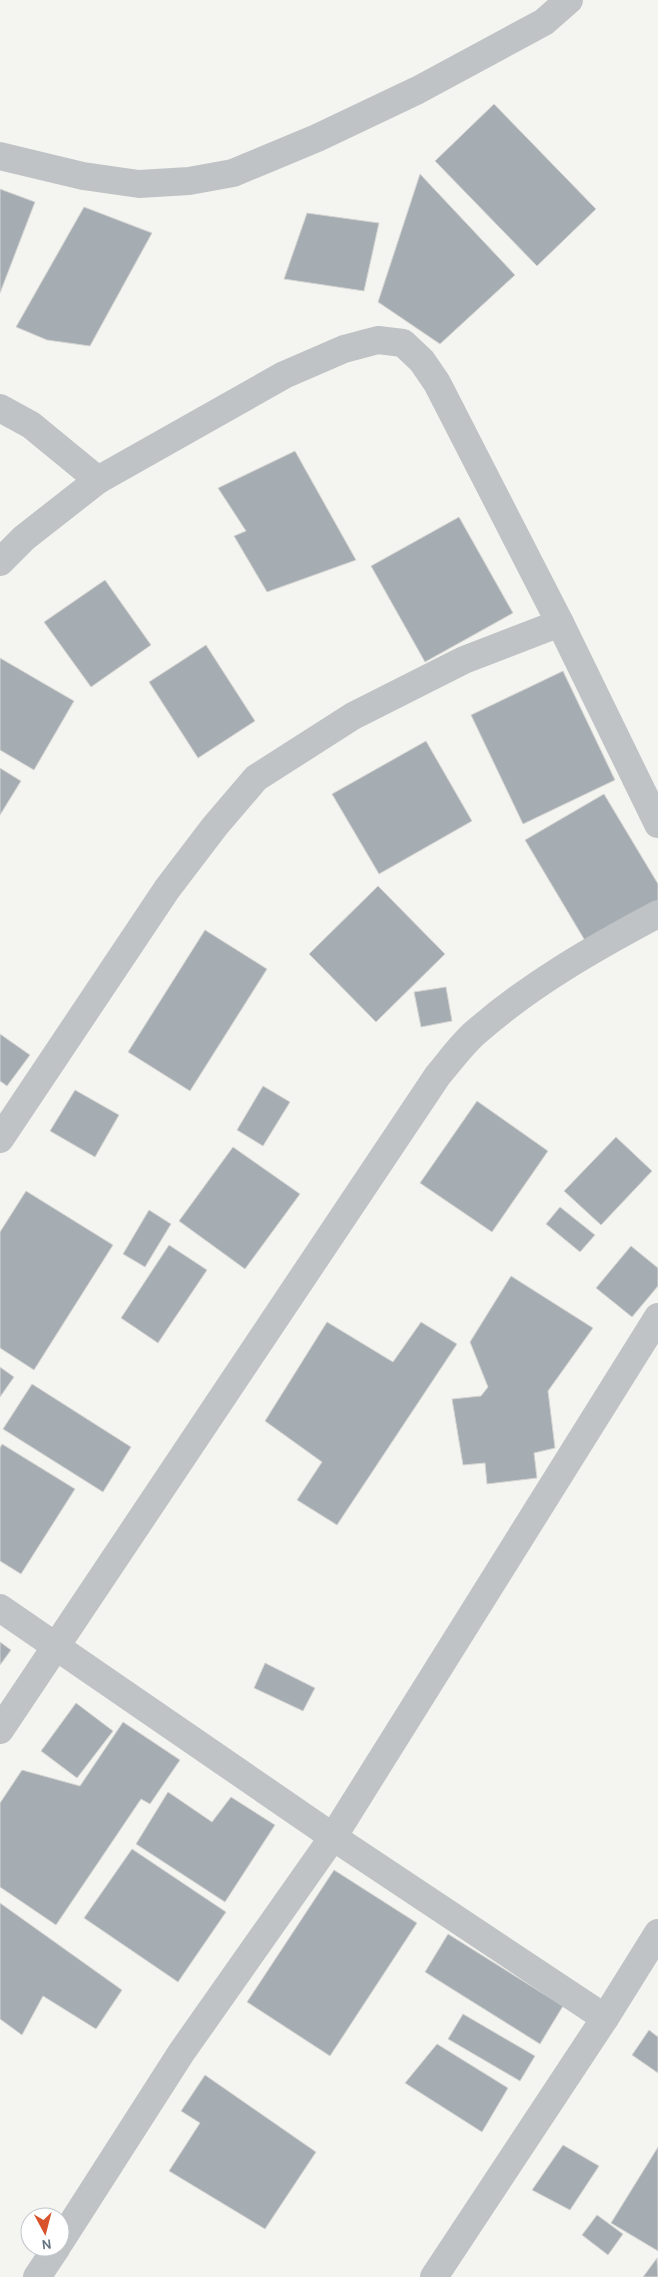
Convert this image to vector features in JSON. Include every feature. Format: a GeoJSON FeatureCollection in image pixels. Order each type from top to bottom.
{"type":"FeatureCollection","features":[{"type":"Feature","properties":{"kind":"street"},"geometry":{"type":"LineString","coordinates":[[0,156],[83,176],[139,184],[189,181],[233,172],[317,138],[418,90],[544,22],[569,0]]}},
{"type":"Feature","properties":{"kind":"street"},"geometry":{"type":"LineString","coordinates":[[0,562],[24,538],[98,480],[284,375],[344,349],[378,340],[403,343],[422,361],[437,383],[560,622],[658,824]]}},
{"type":"Feature","properties":{"kind":"street"},"geometry":{"type":"LineString","coordinates":[[0,408],[31,425],[98,480]]}},
{"type":"Feature","properties":{"kind":"street"},"geometry":{"type":"LineString","coordinates":[[0,1139],[167,889],[215,826],[256,778],[361,712],[464,660],[560,622]]}},
{"type":"Feature","properties":{"kind":"street"},"geometry":{"type":"LineString","coordinates":[[0,1730],[55,1645],[438,1075],[474,1033],[519,997],[564,966],[658,914]]}},
{"type":"Feature","properties":{"kind":"street"},"geometry":{"type":"LineString","coordinates":[[70,2226],[181,2053],[333,1837],[658,1317]]}},
{"type":"Feature","properties":{"kind":"street"},"geometry":{"type":"LineString","coordinates":[[0,1608],[333,1837],[606,2018]]}},
{"type":"Feature","properties":{"kind":"street"},"geometry":{"type":"LineString","coordinates":[[434,2277],[606,2018],[658,1933]]}},
{"type":"Feature","properties":{"kind":"street"},"geometry":{"type":"LineString","coordinates":[[37,2277],[50,2257]]}},
{"type":"Feature","properties":{"kind":"building"},"geometry":{"type":"Polygon","coordinates":[[[494,104],[596,209],[537,266],[435,161],[494,104]]]}},
{"type":"Feature","properties":{"kind":"building"},"geometry":{"type":"Polygon","coordinates":[[[420,174],[515,275],[440,344],[378,302],[420,174]]]}},
{"type":"Feature","properties":{"kind":"building"},"geometry":{"type":"Polygon","coordinates":[[[0,189],[35,202],[0,293],[0,189]]]}},
{"type":"Feature","properties":{"kind":"building"},"geometry":{"type":"Polygon","coordinates":[[[84,207],[152,233],[90,346],[47,340],[16,327],[84,207]]]}},
{"type":"Feature","properties":{"kind":"building"},"geometry":{"type":"Polygon","coordinates":[[[307,213],[379,223],[364,291],[284,279],[307,213]]]}},
{"type":"Feature","properties":{"kind":"building"},"geometry":{"type":"Polygon","coordinates":[[[295,451],[356,560],[267,592],[234,536],[246,531],[218,488],[295,451]]]}},
{"type":"Feature","properties":{"kind":"building"},"geometry":{"type":"Polygon","coordinates":[[[459,517],[513,613],[425,662],[371,566],[459,517]]]}},
{"type":"Feature","properties":{"kind":"building"},"geometry":{"type":"Polygon","coordinates":[[[105,580],[151,645],[91,687],[44,622],[105,580]]]}},
{"type":"Feature","properties":{"kind":"building"},"geometry":{"type":"Polygon","coordinates":[[[206,645],[255,721],[198,758],[149,682],[206,645]]]}},
{"type":"Feature","properties":{"kind":"building"},"geometry":{"type":"Polygon","coordinates":[[[0,658],[74,701],[34,770],[0,750],[0,658]]]}},
{"type":"Feature","properties":{"kind":"building"},"geometry":{"type":"Polygon","coordinates":[[[563,671],[615,780],[523,824],[471,715],[563,671]]]}},
{"type":"Feature","properties":{"kind":"building"},"geometry":{"type":"Polygon","coordinates":[[[426,741],[472,821],[379,874],[332,794],[426,741]]]}},
{"type":"Feature","properties":{"kind":"building"},"geometry":{"type":"Polygon","coordinates":[[[0,768],[21,781],[0,815],[0,768]]]}},
{"type":"Feature","properties":{"kind":"building"},"geometry":{"type":"Polygon","coordinates":[[[604,794],[658,884],[658,902],[587,944],[525,840],[604,794]]]}},
{"type":"Feature","properties":{"kind":"building"},"geometry":{"type":"Polygon","coordinates":[[[378,886],[445,954],[376,1022],[309,954],[378,886]]]}},
{"type":"Feature","properties":{"kind":"building"},"geometry":{"type":"Polygon","coordinates":[[[205,930],[267,969],[190,1091],[128,1052],[205,930]]]}},
{"type":"Feature","properties":{"kind":"building"},"geometry":{"type":"Polygon","coordinates":[[[446,987],[452,1021],[421,1027],[414,992],[446,987]]]}},
{"type":"Feature","properties":{"kind":"building"},"geometry":{"type":"Polygon","coordinates":[[[0,1034],[30,1055],[7,1086],[0,1081],[0,1034]]]}},
{"type":"Feature","properties":{"kind":"building"},"geometry":{"type":"Polygon","coordinates":[[[263,1086],[290,1102],[263,1146],[237,1130],[263,1086]]]}},
{"type":"Feature","properties":{"kind":"building"},"geometry":{"type":"Polygon","coordinates":[[[75,1090],[119,1115],[95,1157],[50,1131],[75,1090]]]}},
{"type":"Feature","properties":{"kind":"building"},"geometry":{"type":"Polygon","coordinates":[[[477,1101],[548,1151],[492,1232],[420,1183],[477,1101]]]}},
{"type":"Feature","properties":{"kind":"building"},"geometry":{"type":"Polygon","coordinates":[[[616,1137],[652,1171],[601,1225],[564,1191],[616,1137]]]}},
{"type":"Feature","properties":{"kind":"building"},"geometry":{"type":"Polygon","coordinates":[[[233,1147],[300,1194],[245,1269],[179,1221],[233,1147]]]}},
{"type":"Feature","properties":{"kind":"building"},"geometry":{"type":"Polygon","coordinates":[[[26,1191],[113,1245],[34,1370],[0,1348],[0,1232],[26,1191]]]}},
{"type":"Feature","properties":{"kind":"building"},"geometry":{"type":"Polygon","coordinates":[[[560,1207],[595,1235],[580,1252],[546,1224],[560,1207]]]}},
{"type":"Feature","properties":{"kind":"building"},"geometry":{"type":"Polygon","coordinates":[[[149,1210],[171,1224],[145,1267],[123,1254],[149,1210]]]}},
{"type":"Feature","properties":{"kind":"building"},"geometry":{"type":"Polygon","coordinates":[[[169,1245],[207,1270],[158,1343],[121,1318],[169,1245]]]}},
{"type":"Feature","properties":{"kind":"building"},"geometry":{"type":"Polygon","coordinates":[[[631,1246],[658,1268],[658,1286],[632,1317],[596,1288],[631,1246]]]}},
{"type":"Feature","properties":{"kind":"building"},"geometry":{"type":"Polygon","coordinates":[[[511,1276],[593,1328],[548,1391],[555,1448],[534,1453],[537,1478],[487,1484],[485,1463],[463,1465],[452,1399],[481,1396],[488,1387],[470,1342],[511,1276]]]}},
{"type":"Feature","properties":{"kind":"building"},"geometry":{"type":"Polygon","coordinates":[[[327,1322],[393,1362],[421,1322],[457,1344],[337,1525],[297,1500],[322,1462],[265,1421],[327,1322]]]}},
{"type":"Feature","properties":{"kind":"building"},"geometry":{"type":"Polygon","coordinates":[[[0,1367],[14,1377],[0,1397],[0,1367]]]}},
{"type":"Feature","properties":{"kind":"building"},"geometry":{"type":"Polygon","coordinates":[[[32,1384],[131,1447],[103,1492],[3,1429],[32,1384]]]}},
{"type":"Feature","properties":{"kind":"building"},"geometry":{"type":"Polygon","coordinates":[[[2,1444],[75,1489],[21,1574],[0,1561],[0,1448],[2,1444]]]}},
{"type":"Feature","properties":{"kind":"building"},"geometry":{"type":"Polygon","coordinates":[[[0,1642],[11,1650],[0,1665],[0,1642]]]}},
{"type":"Feature","properties":{"kind":"building"},"geometry":{"type":"Polygon","coordinates":[[[265,1663],[315,1688],[303,1711],[254,1688],[265,1663]]]}},
{"type":"Feature","properties":{"kind":"building"},"geometry":{"type":"Polygon","coordinates":[[[76,1703],[113,1731],[77,1778],[41,1751],[76,1703]]]}},
{"type":"Feature","properties":{"kind":"building"},"geometry":{"type":"Polygon","coordinates":[[[123,1722],[180,1760],[150,1804],[141,1799],[56,1925],[0,1887],[0,1803],[22,1770],[80,1786],[123,1722]]]}},
{"type":"Feature","properties":{"kind":"building"},"geometry":{"type":"Polygon","coordinates":[[[168,1792],[212,1822],[231,1797],[275,1825],[225,1902],[136,1844],[168,1792]]]}},
{"type":"Feature","properties":{"kind":"building"},"geometry":{"type":"Polygon","coordinates":[[[132,1849],[226,1912],[178,1982],[84,1918],[132,1849]]]}},
{"type":"Feature","properties":{"kind":"building"},"geometry":{"type":"Polygon","coordinates":[[[334,1870],[417,1923],[330,2056],[247,2002],[334,1870]]]}},
{"type":"Feature","properties":{"kind":"building"},"geometry":{"type":"Polygon","coordinates":[[[0,1903],[122,1990],[96,2029],[43,1996],[22,2035],[0,2019],[0,1903]]]}},
{"type":"Feature","properties":{"kind":"building"},"geometry":{"type":"Polygon","coordinates":[[[448,1934],[563,2006],[540,2044],[425,1972],[448,1934]]]}},
{"type":"Feature","properties":{"kind":"building"},"geometry":{"type":"Polygon","coordinates":[[[463,2014],[535,2056],[520,2081],[448,2039],[463,2014]]]}},
{"type":"Feature","properties":{"kind":"building"},"geometry":{"type":"Polygon","coordinates":[[[649,2030],[658,2037],[658,2073],[632,2055],[649,2030]]]}},
{"type":"Feature","properties":{"kind":"building"},"geometry":{"type":"Polygon","coordinates":[[[437,2044],[508,2088],[482,2132],[405,2083],[437,2044]]]}},
{"type":"Feature","properties":{"kind":"building"},"geometry":{"type":"Polygon","coordinates":[[[205,2075],[316,2152],[265,2229],[169,2171],[200,2123],[181,2111],[205,2075]]]}},
{"type":"Feature","properties":{"kind":"building"},"geometry":{"type":"Polygon","coordinates":[[[563,2145],[599,2166],[570,2210],[532,2190],[563,2145]]]}},
{"type":"Feature","properties":{"kind":"building"},"geometry":{"type":"Polygon","coordinates":[[[658,2147],[658,2251],[611,2223],[658,2147]]]}},
{"type":"Feature","properties":{"kind":"building"},"geometry":{"type":"Polygon","coordinates":[[[597,2215],[623,2234],[608,2255],[582,2235],[597,2215]]]}},
{"type":"Feature","properties":{"kind":"building"},"geometry":{"type":"Polygon","coordinates":[[[657,2258],[658,2277],[643,2277],[657,2258]]]}}]}
